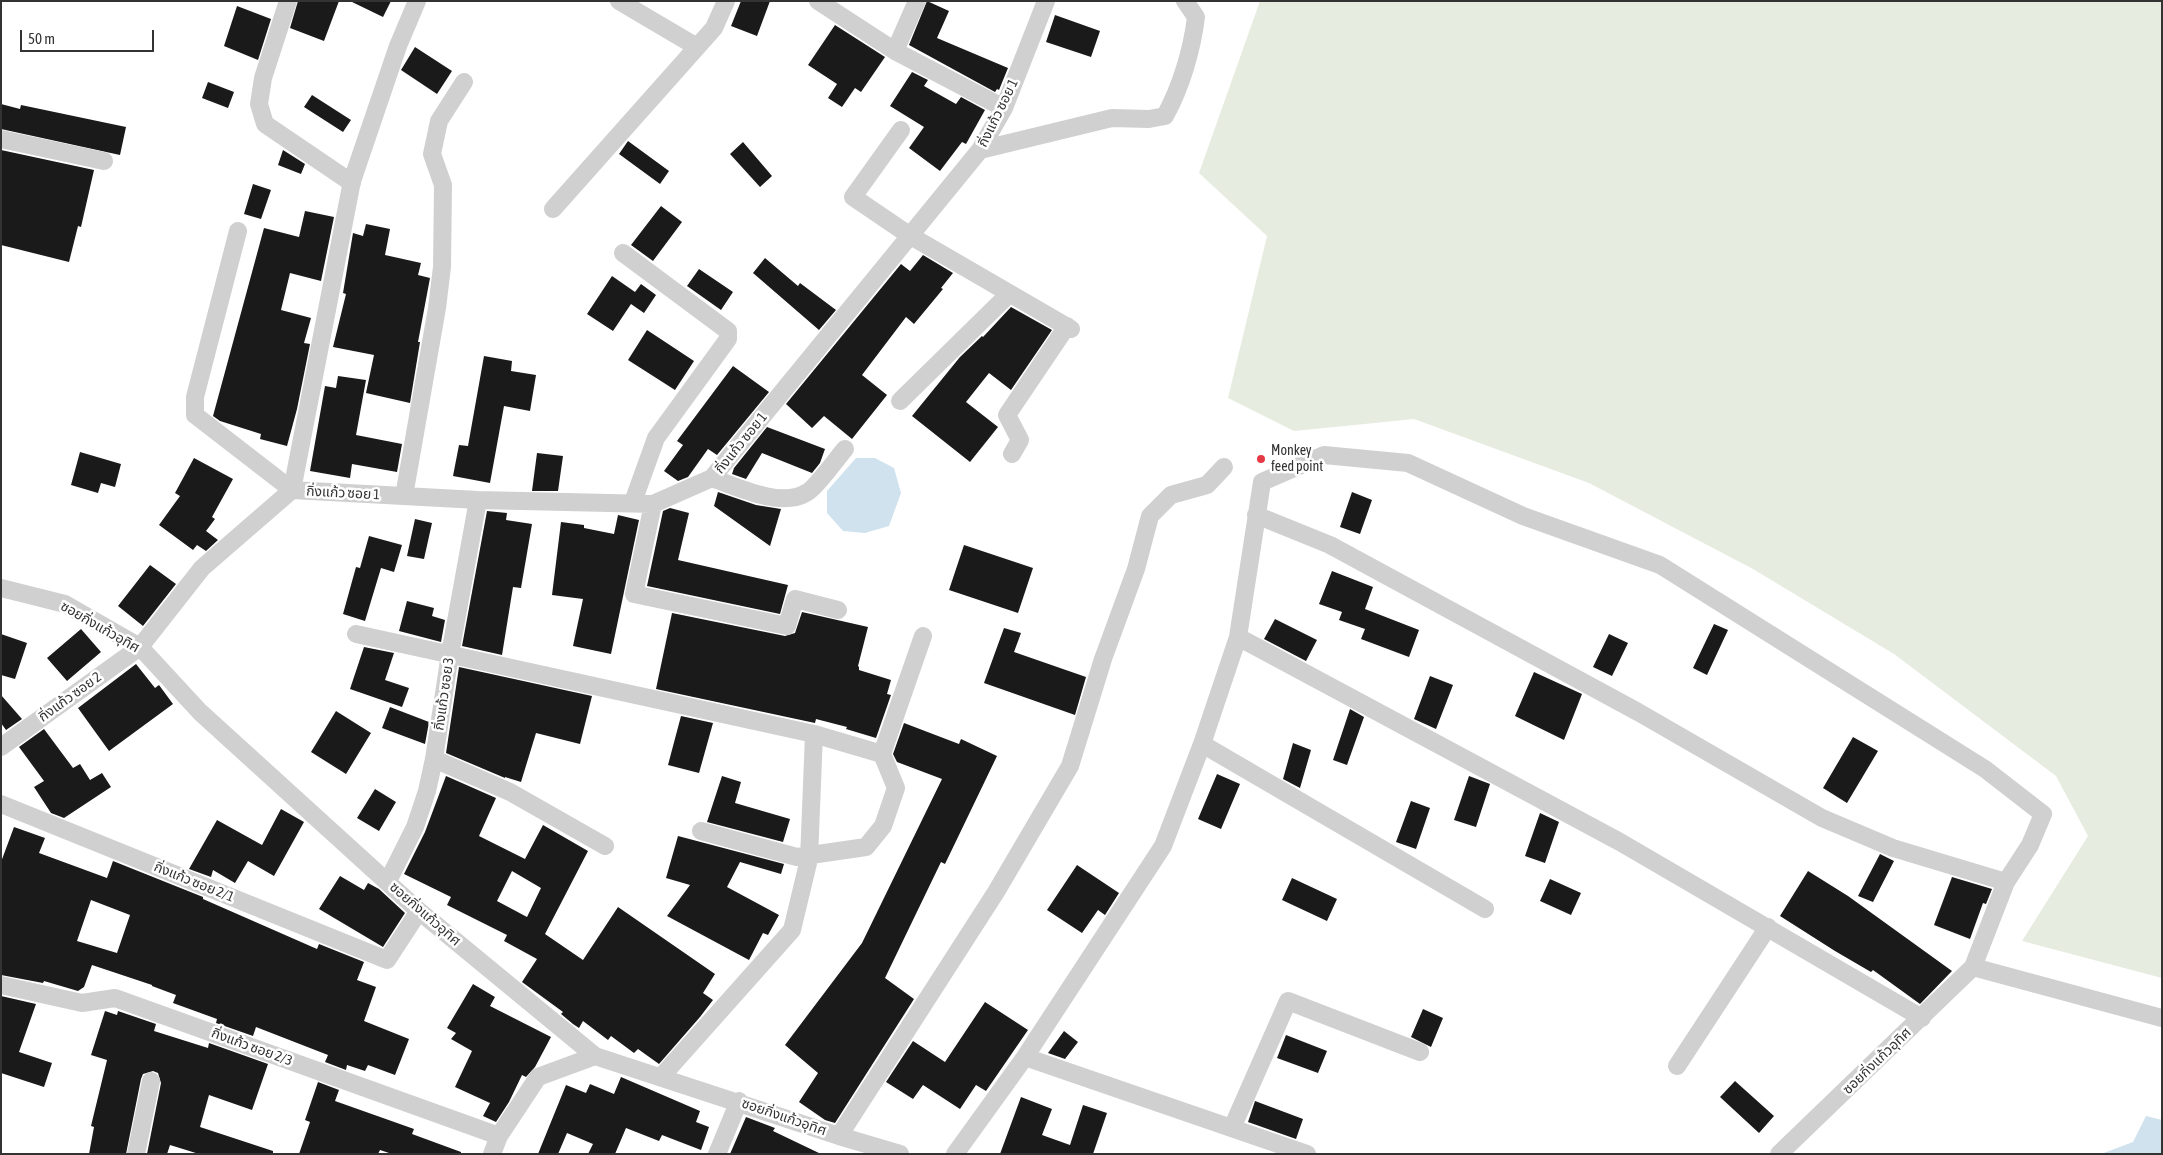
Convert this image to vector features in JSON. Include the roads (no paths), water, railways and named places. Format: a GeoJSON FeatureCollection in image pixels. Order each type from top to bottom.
{"type":"FeatureCollection","features":[{"type":"Feature","properties":{"kind":"street"},"geometry":{"type":"LineString","coordinates":[[288,1],[262,87],[259,104],[265,124],[352,183]]}},
{"type":"Feature","properties":{"kind":"street"},"geometry":{"type":"LineString","coordinates":[[238,231],[195,397],[195,415],[292,490],[352,183],[398,46],[417,1]]}},
{"type":"Feature","properties":{"kind":"street"},"geometry":{"type":"LineString","coordinates":[[619,1],[697,47]]}},
{"type":"Feature","properties":{"kind":"street"},"geometry":{"type":"LineString","coordinates":[[552,209],[714,28],[726,1]]}},
{"type":"Feature","properties":{"kind":"street"},"geometry":{"type":"LineString","coordinates":[[818,1],[895,51],[1004,108]]}},
{"type":"Feature","properties":{"kind":"street"},"geometry":{"type":"LineString","coordinates":[[895,51],[917,1]]}},
{"type":"Feature","properties":{"kind":"street","name":"กิ่งแก้ว ซอย 1"},"geometry":{"type":"LineString","coordinates":[[140,647],[202,568],[292,490],[478,500],[633,502],[653,504],[712,478],[980,150],[1004,108],[1046,1]]}},
{"type":"Feature","properties":{"kind":"street"},"geometry":{"type":"LineString","coordinates":[[980,150],[1112,118],[1165,116],[1173,100],[1194,33],[1196,17],[1185,1]]}},
{"type":"Feature","properties":{"kind":"street"},"geometry":{"type":"LineString","coordinates":[[404,496],[437,308],[442,267],[443,185],[432,154],[439,121],[464,82]]}},
{"type":"Feature","properties":{"kind":"street"},"geometry":{"type":"LineString","coordinates":[[901,130],[854,197],[909,236],[1069,327],[1006,415],[1020,440],[1012,454]]}},
{"type":"Feature","properties":{"kind":"street"},"geometry":{"type":"LineString","coordinates":[[1,139],[104,161]]}},
{"type":"Feature","properties":{"kind":"street"},"geometry":{"type":"LineString","coordinates":[[623,253],[728,331],[728,339],[656,438],[633,502]]}},
{"type":"Feature","properties":{"kind":"street"},"geometry":{"type":"LineString","coordinates":[[900,401],[1009,294]]}},
{"type":"Feature","properties":{"kind":"street"},"geometry":{"type":"LineString","coordinates":[[712,478],[770,497],[790,498],[807,493],[845,449]]}},
{"type":"Feature","properties":{"kind":"street"},"geometry":{"type":"LineString","coordinates":[[955,1154],[1025,1057],[1163,846],[1202,744],[1238,637],[1262,482],[1324,455],[1408,463],[1523,516],[1660,566],[1985,769],[2043,814],[2030,845],[2006,882],[1973,967],[2162,1018]]}},
{"type":"Feature","properties":{"kind":"street"},"geometry":{"type":"LineString","coordinates":[[839,1136],[996,892],[1070,766],[1103,659],[1136,569],[1150,516],[1171,495],[1207,485],[1224,467]]}},
{"type":"Feature","properties":{"kind":"street","name":"กิ่งแก้ว ซอย 3"},"geometry":{"type":"LineString","coordinates":[[388,882],[415,827],[427,791],[478,500]]}},
{"type":"Feature","properties":{"kind":"street"},"geometry":{"type":"LineString","coordinates":[[653,504],[634,594],[787,626],[795,598],[838,610]]}},
{"type":"Feature","properties":{"kind":"street"},"geometry":{"type":"LineString","coordinates":[[1256,515],[1330,545],[1638,712],[1822,818],[1892,848],[2006,882]]}},
{"type":"Feature","properties":{"kind":"street","name":"ซอยกิ่งแก้วอุทิศ"},"geometry":{"type":"LineString","coordinates":[[1,588],[65,604],[140,647],[200,712],[419,911],[595,1056],[839,1136],[900,1154]]}},
{"type":"Feature","properties":{"kind":"street"},"geometry":{"type":"LineString","coordinates":[[356,634],[814,734],[882,754]]}},
{"type":"Feature","properties":{"kind":"street"},"geometry":{"type":"LineString","coordinates":[[701,831],[797,857],[866,847],[883,826],[896,788],[882,754],[923,636]]}},
{"type":"Feature","properties":{"kind":"street"},"geometry":{"type":"LineString","coordinates":[[1238,637],[1620,842],[1922,1018]]}},
{"type":"Feature","properties":{"kind":"street","name":"กิ่งแก้ว ซอย 2"},"geometry":{"type":"LineString","coordinates":[[1,748],[140,647]]}},
{"type":"Feature","properties":{"kind":"street"},"geometry":{"type":"LineString","coordinates":[[661,1077],[792,930],[810,855],[814,734]]}},
{"type":"Feature","properties":{"kind":"street"},"geometry":{"type":"LineString","coordinates":[[1202,744],[1485,909]]}},
{"type":"Feature","properties":{"kind":"street"},"geometry":{"type":"LineString","coordinates":[[434,759],[510,792],[605,846]]}},
{"type":"Feature","properties":{"kind":"street","name":"กิ่งแก้ว ซอย 2/1"},"geometry":{"type":"LineString","coordinates":[[1,804],[387,960],[419,911]]}},
{"type":"Feature","properties":{"kind":"street"},"geometry":{"type":"LineString","coordinates":[[1677,1066],[1768,927]]}},
{"type":"Feature","properties":{"kind":"street","name":"ซอยกิ่งแก้วอุทิศ"},"geometry":{"type":"LineString","coordinates":[[1779,1154],[1973,967]]}},
{"type":"Feature","properties":{"kind":"street","name":"กิ่งแก้ว ซอย 2/3"},"geometry":{"type":"LineString","coordinates":[[1,985],[82,1003],[115,998],[499,1136]]}},
{"type":"Feature","properties":{"kind":"street"},"geometry":{"type":"LineString","coordinates":[[1232,1128],[1288,1001],[1420,1052]]}},
{"type":"Feature","properties":{"kind":"street"},"geometry":{"type":"LineString","coordinates":[[492,1154],[499,1136],[538,1077],[595,1056]]}},
{"type":"Feature","properties":{"kind":"street"},"geometry":{"type":"LineString","coordinates":[[1025,1057],[1307,1154]]}},
{"type":"Feature","properties":{"kind":"street"},"geometry":{"type":"LineString","coordinates":[[136,1154],[151,1081]]}},
{"type":"Feature","properties":{"kind":"street"},"geometry":{"type":"LineString","coordinates":[[718,1154],[739,1102]]}},
{"type":"Feature","properties":{"kind":"water"},"geometry":{"type":"Polygon","coordinates":[[[856,458],[875,458],[894,468],[901,493],[889,526],[865,533],[843,531],[827,513],[827,491],[856,458]]]}},
{"type":"Feature","properties":{"kind":"water"},"geometry":{"type":"Polygon","coordinates":[[[2146,1116],[2162,1120],[2162,1154],[2101,1154],[2133,1142],[2146,1116]]]}},
{"type":"Feature","properties":{"kind":"place","name":"Monkey feed point"},"geometry":{"type":"Point","coordinates":[1261,459]}}]}
